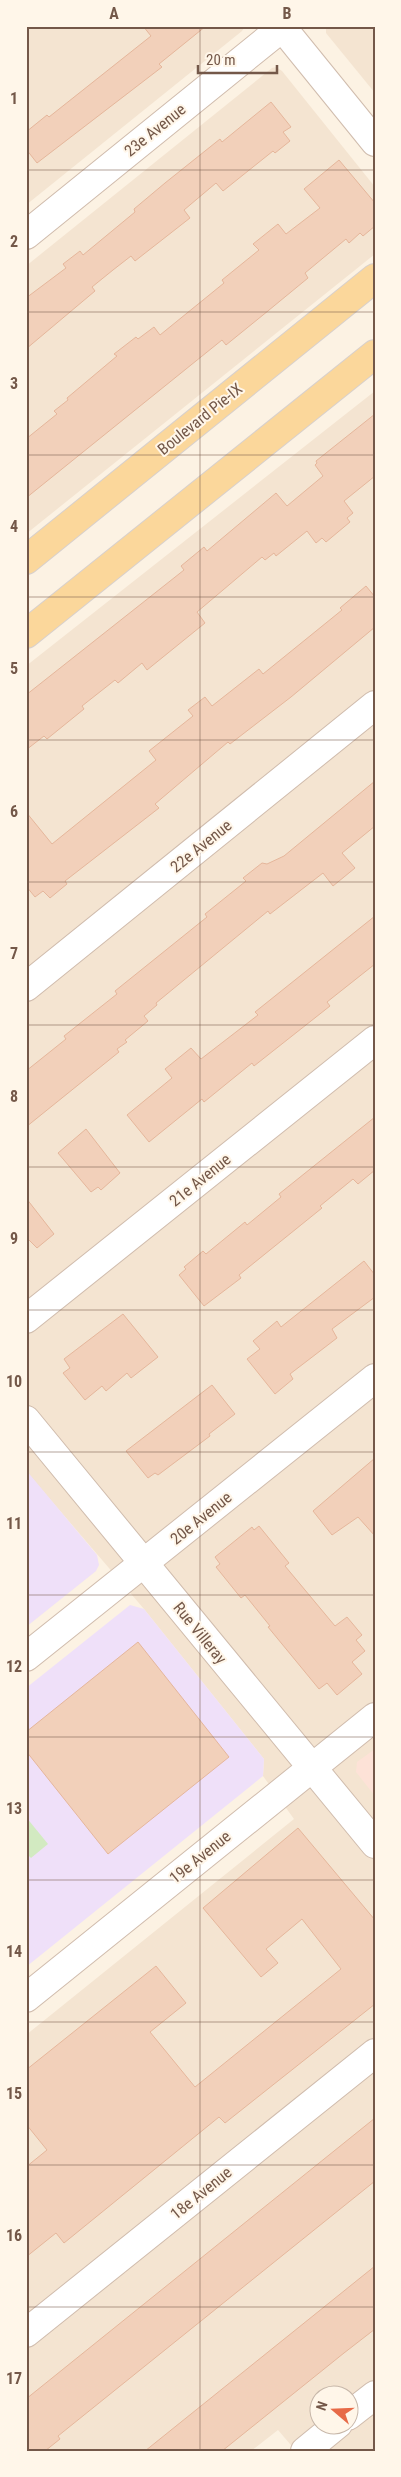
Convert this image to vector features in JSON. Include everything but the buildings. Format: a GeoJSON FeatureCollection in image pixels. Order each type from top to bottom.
{"type":"FeatureCollection","features":[{"type":"Feature","properties":{"kind":"main road","name":"Boulevard Pie-IX"},"geometry":{"type":"LineString","coordinates":[[26,560],[375,278]]}},
{"type":"Feature","properties":{"kind":"main road"},"geometry":{"type":"LineString","coordinates":[[26,634],[375,354]]}},
{"type":"Feature","properties":{"kind":"street"},"geometry":{"type":"LineString","coordinates":[[282,27],[375,142]]}},
{"type":"Feature","properties":{"kind":"street","name":"23e Avenue"},"geometry":{"type":"LineString","coordinates":[[26,234],[282,27]]}},
{"type":"Feature","properties":{"kind":"street","name":"22e Avenue"},"geometry":{"type":"LineString","coordinates":[[26,987],[375,705]]}},
{"type":"Feature","properties":{"kind":"street","name":"21e Avenue"},"geometry":{"type":"LineString","coordinates":[[26,1320],[375,1040]]}},
{"type":"Feature","properties":{"kind":"street","name":"20e Avenue"},"geometry":{"type":"LineString","coordinates":[[26,1657],[375,1378]]}},
{"type":"Feature","properties":{"kind":"street","name":"Rue Villeray"},"geometry":{"type":"LineString","coordinates":[[26,1420],[375,1844]]}},
{"type":"Feature","properties":{"kind":"street","name":"19e Avenue"},"geometry":{"type":"LineString","coordinates":[[26,1998],[375,1717]]}},
{"type":"Feature","properties":{"kind":"street","name":"18e Avenue"},"geometry":{"type":"LineString","coordinates":[[26,2333],[375,2053]]}},
{"type":"Feature","properties":{"kind":"street"},"geometry":{"type":"LineString","coordinates":[[358,2408],[375,2395]]}},
{"type":"Feature","properties":{"kind":"street"},"geometry":{"type":"LineString","coordinates":[[305,2451],[326,2434]]}},
{"type":"Feature","properties":{"kind":"shaded area"},"geometry":{"type":"Polygon","coordinates":[[[26,26],[245,26],[242,31],[26,205],[26,26]]]}},
{"type":"Feature","properties":{"kind":"shaded area"},"geometry":{"type":"Polygon","coordinates":[[[326,26],[375,26],[375,93],[326,33],[326,26]]]}},
{"type":"Feature","properties":{"kind":"shaded area"},"geometry":{"type":"Polygon","coordinates":[[[276,67],[282,71],[375,187],[375,254],[26,534],[26,266],[272,68],[276,67]]]}},
{"type":"Feature","properties":{"kind":"shaded area"},"geometry":{"type":"Polygon","coordinates":[[[375,391],[375,2451],[296,2451],[278,2430],[251,2451],[26,2451],[26,2035],[294,1819],[263,1776],[264,1759],[144,1609],[26,1471],[26,666],[375,391]]]}},
{"type":"Feature","properties":{"kind":"shaded area"},"geometry":{"type":"Polygon","coordinates":[[[26,1470],[97,1555],[99,1565],[96,1571],[26,1627],[26,1470]]]}},
{"type":"Feature","properties":{"kind":"shaded area"},"geometry":{"type":"Polygon","coordinates":[[[130,1605],[144,1609],[264,1759],[263,1776],[26,1967],[26,1688],[130,1605]]]}},
{"type":"Feature","properties":{"kind":"shaded area"},"geometry":{"type":"Polygon","coordinates":[[[375,1749],[375,1796],[356,1772],[357,1762],[375,1749]]]}},
{"type":"Feature","properties":{"kind":"green space"},"geometry":{"type":"Polygon","coordinates":[[[26,1817],[48,1844],[31,1858],[26,1853],[26,1817]]]}}]}
